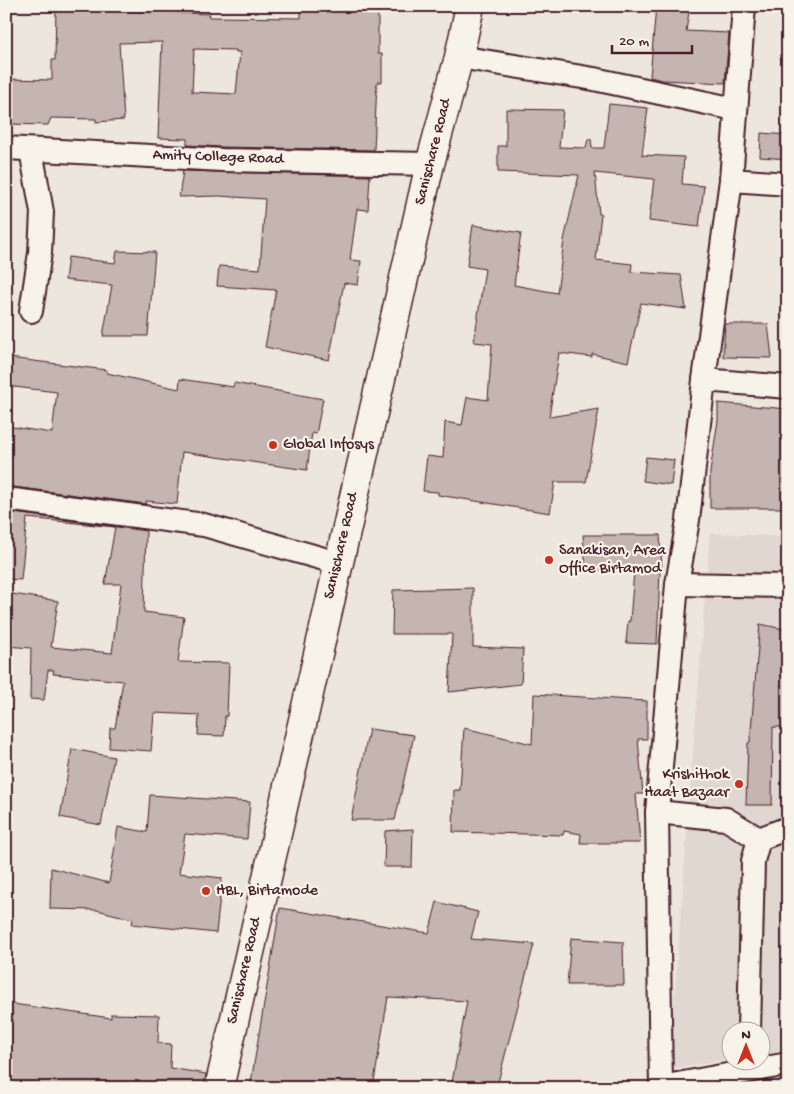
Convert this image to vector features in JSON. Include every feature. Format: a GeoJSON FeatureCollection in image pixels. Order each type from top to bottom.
{"type":"FeatureCollection","features":[{"type":"Feature","properties":{"kind":"street","name":"Sanischare Road"},"geometry":{"type":"LineString","coordinates":[[218,1088],[430,164],[459,57],[470,6]]}},
{"type":"Feature","properties":{"kind":"street"},"geometry":{"type":"LineString","coordinates":[[723,1072],[659,1087],[657,812],[677,584],[688,520],[704,380],[732,180],[735,109],[744,6]]}},
{"type":"Feature","properties":{"kind":"street"},"geometry":{"type":"LineString","coordinates":[[459,57],[594,79],[735,109]]}},
{"type":"Feature","properties":{"kind":"street","name":"Amity College Road"},"geometry":{"type":"LineString","coordinates":[[6,148],[222,160],[430,164]]}},
{"type":"Feature","properties":{"kind":"street"},"geometry":{"type":"LineString","coordinates":[[31,150],[42,212],[40,254],[31,312]]}},
{"type":"Feature","properties":{"kind":"street"},"geometry":{"type":"LineString","coordinates":[[732,180],[788,184]]}},
{"type":"Feature","properties":{"kind":"street"},"geometry":{"type":"LineString","coordinates":[[704,380],[788,386]]}},
{"type":"Feature","properties":{"kind":"street"},"geometry":{"type":"LineString","coordinates":[[6,499],[204,525],[338,563]]}},
{"type":"Feature","properties":{"kind":"street"},"geometry":{"type":"LineString","coordinates":[[677,584],[788,586]]}},
{"type":"Feature","properties":{"kind":"street"},"geometry":{"type":"LineString","coordinates":[[657,812],[726,819],[759,839]]}},
{"type":"Feature","properties":{"kind":"street"},"geometry":{"type":"LineString","coordinates":[[759,839],[788,828]]}},
{"type":"Feature","properties":{"kind":"street"},"geometry":{"type":"LineString","coordinates":[[749,1022],[753,861],[759,839]]}},
{"type":"Feature","properties":{"kind":"street"},"geometry":{"type":"LineString","coordinates":[[772,1065],[788,1064]]}},
{"type":"Feature","properties":{"kind":"shaded area","name":"Krishithok Haat Bazaar"},"geometry":{"type":"Polygon","coordinates":[[[710,533],[788,537],[788,1050],[772,1052],[772,1022],[722,1022],[722,1060],[669,1069],[710,533]]]}},
{"type":"Feature","properties":{"kind":"building"},"geometry":{"type":"Polygon","coordinates":[[[56,6],[128,6],[128,11],[210,14],[209,17],[301,18],[301,6],[378,6],[378,54],[382,54],[382,82],[377,82],[374,150],[222,147],[187,145],[187,139],[158,138],[162,42],[119,43],[124,120],[96,122],[96,119],[51,118],[48,125],[6,124],[6,79],[52,80],[52,60],[55,60],[56,6]],[[194,49],[192,92],[236,94],[240,52],[236,52],[236,50],[194,49]]]}},
{"type":"Feature","properties":{"kind":"building"},"geometry":{"type":"Polygon","coordinates":[[[656,6],[690,6],[686,31],[729,33],[725,83],[662,80],[650,77],[656,6]]]}},
{"type":"Feature","properties":{"kind":"building"},"geometry":{"type":"Polygon","coordinates":[[[609,104],[648,108],[642,155],[684,157],[682,184],[704,186],[699,227],[649,221],[654,179],[595,173],[599,214],[601,214],[596,260],[632,264],[631,272],[681,275],[686,309],[641,303],[628,362],[592,354],[592,357],[559,353],[549,417],[599,409],[586,482],[555,482],[550,513],[438,495],[438,492],[423,491],[427,456],[443,458],[445,422],[462,425],[467,397],[488,400],[492,344],[474,342],[485,269],[467,266],[473,225],[521,233],[514,285],[557,293],[564,240],[579,175],[498,172],[498,146],[506,146],[506,109],[563,110],[559,147],[586,148],[588,139],[591,139],[592,148],[604,148],[609,104]]]}},
{"type":"Feature","properties":{"kind":"building"},"geometry":{"type":"Polygon","coordinates":[[[761,133],[788,135],[788,159],[760,157],[761,133]]]}},
{"type":"Feature","properties":{"kind":"building"},"geometry":{"type":"Polygon","coordinates":[[[183,171],[370,176],[368,210],[357,209],[350,260],[361,261],[358,285],[344,283],[329,360],[265,347],[276,290],[217,286],[219,266],[260,269],[265,199],[219,196],[179,197],[183,171]]]}},
{"type":"Feature","properties":{"kind":"building"},"geometry":{"type":"Polygon","coordinates":[[[117,251],[155,252],[148,336],[103,336],[112,285],[65,280],[68,257],[115,263],[117,251]]]}},
{"type":"Feature","properties":{"kind":"building"},"geometry":{"type":"Polygon","coordinates":[[[725,324],[768,324],[772,358],[723,357],[725,324]]]}},
{"type":"Feature","properties":{"kind":"building"},"geometry":{"type":"Polygon","coordinates":[[[9,358],[107,370],[107,373],[179,389],[180,379],[233,387],[234,383],[323,399],[316,434],[312,433],[307,470],[182,452],[177,504],[146,501],[146,504],[6,486],[6,426],[52,433],[57,392],[6,386],[9,358]]]}},
{"type":"Feature","properties":{"kind":"building"},"geometry":{"type":"Polygon","coordinates":[[[718,403],[788,409],[788,508],[710,508],[710,472],[718,420],[718,403]]]}},
{"type":"Feature","properties":{"kind":"building"},"geometry":{"type":"Polygon","coordinates":[[[646,457],[674,460],[671,485],[643,481],[646,457]]]}},
{"type":"Feature","properties":{"kind":"building"},"geometry":{"type":"Polygon","coordinates":[[[6,512],[146,531],[144,612],[184,617],[178,662],[229,663],[227,716],[225,716],[224,736],[198,735],[199,715],[154,713],[151,751],[109,748],[110,728],[115,728],[123,681],[53,674],[54,670],[48,670],[44,700],[30,699],[31,648],[6,646],[6,593],[58,601],[51,647],[112,653],[121,584],[105,584],[115,527],[27,518],[21,580],[6,579],[6,512]]]}},
{"type":"Feature","properties":{"kind":"building"},"geometry":{"type":"Polygon","coordinates":[[[583,535],[660,535],[662,571],[660,571],[657,644],[626,643],[628,621],[630,621],[634,571],[586,570],[583,535]]]}},
{"type":"Feature","properties":{"kind":"building"},"geometry":{"type":"Polygon","coordinates":[[[473,588],[473,647],[523,649],[521,684],[449,692],[452,634],[392,634],[393,590],[473,588]]]}},
{"type":"Feature","properties":{"kind":"building"},"geometry":{"type":"Polygon","coordinates":[[[760,624],[788,630],[788,727],[773,727],[772,805],[746,805],[748,743],[750,742],[760,624]]]}},
{"type":"Feature","properties":{"kind":"building"},"geometry":{"type":"Polygon","coordinates":[[[534,694],[647,701],[647,739],[638,739],[643,794],[636,794],[640,843],[580,843],[581,834],[564,831],[563,835],[453,832],[454,790],[460,790],[464,728],[532,744],[534,694]]]}},
{"type":"Feature","properties":{"kind":"building"},"geometry":{"type":"Polygon","coordinates":[[[369,729],[414,735],[395,820],[351,820],[369,729]]]}},
{"type":"Feature","properties":{"kind":"building"},"geometry":{"type":"Polygon","coordinates":[[[72,749],[114,757],[101,825],[60,817],[72,749]]]}},
{"type":"Feature","properties":{"kind":"building"},"geometry":{"type":"Polygon","coordinates":[[[150,795],[250,802],[247,839],[185,834],[179,873],[222,878],[216,933],[132,924],[133,919],[97,910],[50,909],[51,868],[109,883],[118,827],[147,832],[150,795]]]}},
{"type":"Feature","properties":{"kind":"building"},"geometry":{"type":"Polygon","coordinates":[[[413,829],[412,867],[384,867],[385,831],[413,829]]]}},
{"type":"Feature","properties":{"kind":"building"},"geometry":{"type":"Polygon","coordinates":[[[437,902],[478,912],[471,939],[534,944],[498,1082],[451,1088],[467,1001],[388,997],[373,1088],[250,1088],[280,908],[429,933],[437,902]]]}},
{"type":"Feature","properties":{"kind":"building"},"geometry":{"type":"Polygon","coordinates":[[[571,938],[623,942],[624,985],[567,985],[571,938]]]}},
{"type":"Feature","properties":{"kind":"building"},"geometry":{"type":"Polygon","coordinates":[[[6,1003],[111,1018],[111,1014],[159,1015],[158,1043],[171,1044],[170,1068],[206,1074],[204,1088],[6,1088],[8,1025],[6,1024],[6,1003]]]}},
{"type":"Feature","properties":{"kind":"place","name":"Global Infosys"},"geometry":{"type":"Point","coordinates":[273,445]}},
{"type":"Feature","properties":{"kind":"place","name":"Sanakisan, Area Office Birtamod"},"geometry":{"type":"Point","coordinates":[549,560]}},
{"type":"Feature","properties":{"kind":"place","name":"Krishithok Haat Bazaar"},"geometry":{"type":"Point","coordinates":[739,784]}},
{"type":"Feature","properties":{"kind":"place","name":"HBL, Birtamode"},"geometry":{"type":"Point","coordinates":[206,891]}}]}
